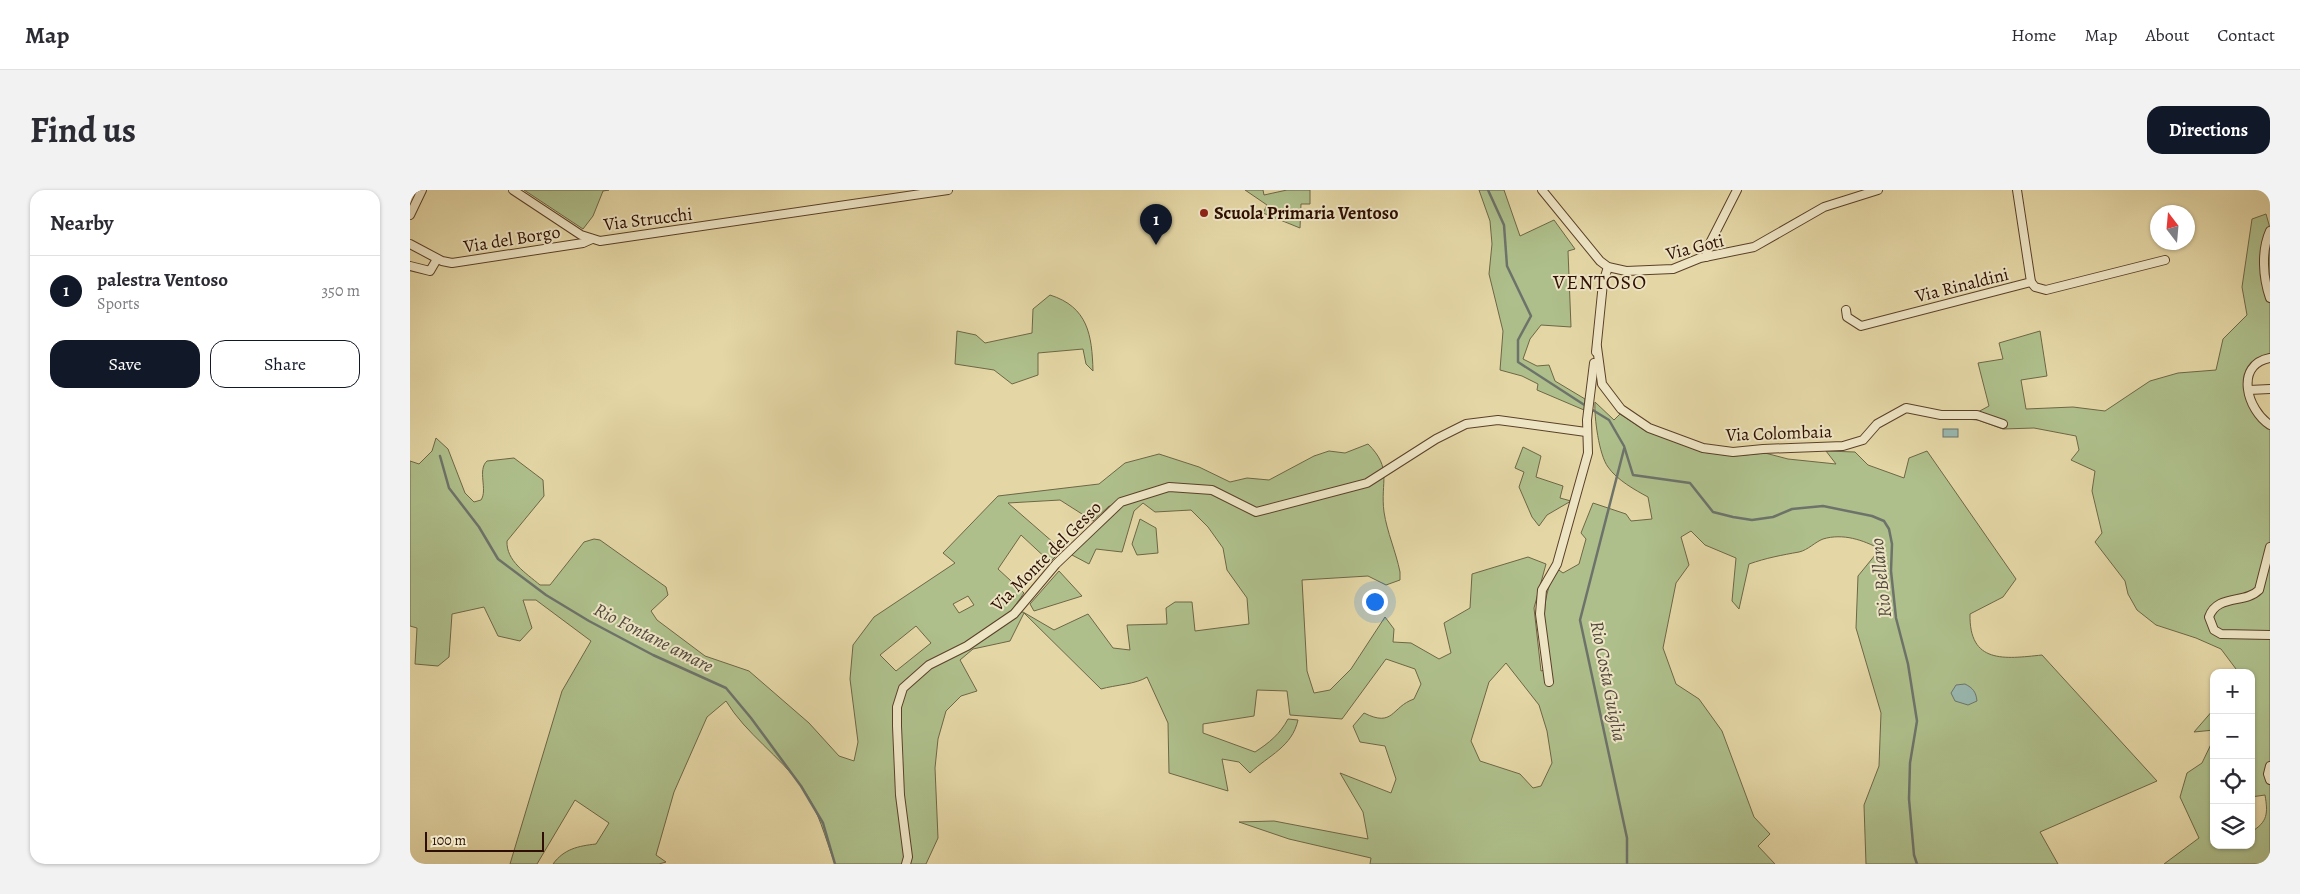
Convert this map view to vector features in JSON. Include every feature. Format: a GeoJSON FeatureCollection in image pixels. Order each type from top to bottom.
{"type":"FeatureCollection","features":[{"type":"Feature","properties":{"kind":"street","name":"Via Strucchi"},"geometry":{"type":"LineString","coordinates":[[513,190],[576,232],[592,239],[611,240],[901,193],[948,190]]}},
{"type":"Feature","properties":{"kind":"street"},"geometry":{"type":"LineString","coordinates":[[1542,190],[1596,256],[1608,267]]}},
{"type":"Feature","properties":{"kind":"street"},"geometry":{"type":"LineString","coordinates":[[1706,257],[1710,243],[1737,190]]}},
{"type":"Feature","properties":{"kind":"street","name":"Via Goti"},"geometry":{"type":"LineString","coordinates":[[1608,267],[1626,271],[1663,271],[1706,257],[1754,247],[1824,207],[1878,190]]}},
{"type":"Feature","properties":{"kind":"street","name":"Via Rinaldini"},"geometry":{"type":"LineString","coordinates":[[1846,310],[1848,317],[1862,326],[2031,282],[2017,190]]}},
{"type":"Feature","properties":{"kind":"street"},"geometry":{"type":"LineString","coordinates":[[410,215],[421,193]]}},
{"type":"Feature","properties":{"kind":"street"},"geometry":{"type":"LineString","coordinates":[[2270,231],[2264,264],[2265,285],[2270,298]]}},
{"type":"Feature","properties":{"kind":"street","name":"Via del Borgo"},"geometry":{"type":"LineString","coordinates":[[410,244],[438,259],[452,263],[469,262],[592,239]]}},
{"type":"Feature","properties":{"kind":"street"},"geometry":{"type":"LineString","coordinates":[[410,266],[430,271],[438,259]]}},
{"type":"Feature","properties":{"kind":"street"},"geometry":{"type":"LineString","coordinates":[[2031,282],[2035,287],[2046,290],[2166,260]]}},
{"type":"Feature","properties":{"kind":"street","name":"Via Colombaia"},"geometry":{"type":"LineString","coordinates":[[1549,682],[1540,614],[1542,590],[1557,564],[1578,495],[1589,449],[1586,432],[1589,402],[1597,347],[1603,283],[1608,267]]}},
{"type":"Feature","properties":{"kind":"street","name":"Via Colombaia"},"geometry":{"type":"LineString","coordinates":[[1597,347],[1600,359],[1598,373],[1602,384],[1621,409],[1649,428],[1703,448],[1733,452],[1843,446],[1862,440],[1877,424],[1906,408],[1941,415],[1977,415],[2003,424]]}},
{"type":"Feature","properties":{"kind":"street"},"geometry":{"type":"LineString","coordinates":[[2270,358],[2256,362],[2249,372],[2248,390],[2259,415],[2270,425]]}},
{"type":"Feature","properties":{"kind":"street"},"geometry":{"type":"LineString","coordinates":[[2248,390],[2270,389]]}},
{"type":"Feature","properties":{"kind":"street","name":"Via Monte del Gesso"},"geometry":{"type":"LineString","coordinates":[[906,864],[908,857],[900,795],[897,726],[897,707],[903,688],[928,665],[967,646],[1014,614],[1056,564],[1121,502],[1169,487],[1212,490],[1256,512],[1367,483],[1455,428],[1471,423],[1498,420],[1586,432]]}},
{"type":"Feature","properties":{"kind":"street"},"geometry":{"type":"LineString","coordinates":[[2270,547],[2259,590],[2255,594],[2226,601],[2216,606],[2209,617],[2214,630],[2221,634],[2270,636]]}},
{"type":"Feature","properties":{"kind":"street"},"geometry":{"type":"LineString","coordinates":[[2270,766],[2268,774],[2270,780]]}},
{"type":"Feature","properties":{"kind":"green space"},"geometry":{"type":"Polygon","coordinates":[[[524,190],[609,190],[603,191],[593,216],[583,229],[524,190]]]}},
{"type":"Feature","properties":{"kind":"green space"},"geometry":{"type":"Polygon","coordinates":[[[1245,190],[1263,190],[1264,195],[1287,190],[1310,190],[1310,204],[1301,204],[1300,228],[1263,213],[1267,205],[1245,190]]]}},
{"type":"Feature","properties":{"kind":"green space"},"geometry":{"type":"Polygon","coordinates":[[[1479,190],[1504,190],[1520,236],[1554,220],[1575,249],[1568,251],[1571,327],[1541,325],[1530,339],[1523,359],[1537,366],[1549,365],[1555,381],[1585,399],[1584,410],[1537,390],[1538,384],[1522,376],[1500,370],[1503,331],[1489,274],[1492,244],[1490,221],[1479,190]]]}},
{"type":"Feature","properties":{"kind":"green space"},"geometry":{"type":"Polygon","coordinates":[[[2266,214],[2270,228],[2270,358],[2256,362],[2247,383],[2257,412],[2270,425],[2270,864],[2164,864],[2199,838],[2180,797],[2187,773],[2202,763],[2210,746],[2210,849],[2255,849],[2255,829],[2264,821],[2266,807],[2265,795],[2255,796],[2255,669],[2236,669],[2221,649],[2196,638],[2156,625],[2137,610],[2128,594],[2125,581],[2095,542],[2102,533],[2092,491],[2095,471],[2071,460],[2079,450],[2076,436],[2034,428],[2003,429],[1978,420],[1965,419],[1989,406],[1978,363],[2003,359],[1999,343],[2040,331],[2047,376],[2021,380],[2026,409],[2073,407],[2105,411],[2150,381],[2178,373],[2216,370],[2223,339],[2247,315],[2242,287],[2252,219],[2266,214]]]}},
{"type":"Feature","properties":{"kind":"green space"},"geometry":{"type":"Polygon","coordinates":[[[1050,295],[1063,300],[1080,315],[1089,334],[1093,371],[1086,364],[1083,349],[1038,353],[1038,375],[1012,384],[994,370],[955,364],[957,331],[976,335],[985,343],[1032,333],[1033,309],[1050,295]]]}},
{"type":"Feature","properties":{"kind":"green space"},"geometry":{"type":"Polygon","coordinates":[[[1595,402],[1614,420],[1620,414],[1646,431],[1702,452],[1734,456],[1765,453],[1788,459],[1836,464],[1826,451],[1855,452],[1868,465],[1904,478],[1909,458],[1927,451],[2016,579],[2003,597],[1970,614],[1971,630],[1975,642],[1982,650],[1991,655],[2015,657],[2042,655],[2157,781],[2040,832],[2058,864],[1866,864],[1864,805],[1879,766],[1881,713],[1856,628],[1858,576],[1880,549],[1860,540],[1845,537],[1830,537],[1802,551],[1749,564],[1739,609],[1732,601],[1736,558],[1705,545],[1691,531],[1681,537],[1689,565],[1676,583],[1663,648],[1676,684],[1699,699],[1722,731],[1754,817],[1770,834],[1758,846],[1775,864],[1370,864],[1371,858],[1289,839],[1239,822],[1274,821],[1368,839],[1363,812],[1340,773],[1391,793],[1396,779],[1385,746],[1360,742],[1353,726],[1364,713],[1374,717],[1387,717],[1414,699],[1421,684],[1415,669],[1386,659],[1342,719],[1290,715],[1287,691],[1257,690],[1254,716],[1203,724],[1203,733],[1255,752],[1274,738],[1288,719],[1298,720],[1291,737],[1285,744],[1250,773],[1239,762],[1222,759],[1228,791],[1169,773],[1168,723],[1147,677],[1132,683],[1101,689],[1024,613],[1010,641],[973,649],[960,660],[977,691],[961,696],[946,711],[938,739],[935,768],[938,838],[926,864],[835,864],[817,815],[802,787],[784,765],[743,724],[726,701],[707,717],[674,792],[656,855],[666,862],[659,864],[553,864],[572,849],[596,844],[609,823],[575,800],[537,864],[510,864],[562,691],[591,641],[536,600],[523,600],[532,628],[520,641],[498,636],[484,607],[452,614],[449,657],[438,666],[415,664],[417,628],[410,626],[410,461],[419,464],[432,451],[436,438],[448,449],[465,493],[474,502],[481,500],[483,496],[483,469],[487,461],[514,458],[543,480],[544,496],[507,541],[513,561],[540,585],[550,585],[584,542],[594,539],[600,540],[666,587],[668,595],[651,611],[657,620],[705,656],[749,671],[809,723],[839,756],[854,761],[858,742],[850,679],[853,645],[874,617],[955,563],[943,553],[998,496],[1099,484],[1125,463],[1159,454],[1199,467],[1230,482],[1247,478],[1269,480],[1314,456],[1329,451],[1345,453],[1368,444],[1376,453],[1383,468],[1384,512],[1400,572],[1400,580],[1386,585],[1368,576],[1302,580],[1307,671],[1314,693],[1330,690],[1351,669],[1385,617],[1394,629],[1393,642],[1411,643],[1439,659],[1451,653],[1444,623],[1470,608],[1472,574],[1528,557],[1546,564],[1534,608],[1541,671],[1551,668],[1544,617],[1550,582],[1556,568],[1563,573],[1579,564],[1586,539],[1581,533],[1593,503],[1626,514],[1631,521],[1652,519],[1648,497],[1621,480],[1608,467],[1602,454],[1596,426],[1595,402]],[[1060,500],[1008,503],[1062,550],[1050,562],[1021,535],[998,569],[1024,593],[1009,614],[1023,612],[1054,630],[1088,614],[1113,648],[1130,650],[1127,625],[1167,624],[1166,608],[1175,602],[1192,602],[1195,631],[1249,624],[1247,598],[1227,570],[1223,548],[1208,527],[1191,510],[1155,512],[1143,503],[1134,511],[1122,552],[1096,549],[1089,564],[1072,555],[1120,507],[1109,506],[1093,521],[1060,500]],[[968,596],[953,604],[959,613],[974,605],[968,596]],[[916,626],[880,655],[896,671],[931,643],[916,626]],[[1506,663],[1489,682],[1471,741],[1480,761],[1520,774],[1533,788],[1541,786],[1552,763],[1547,731],[1539,705],[1506,663]]]}},
{"type":"Feature","properties":{"kind":"green space"},"geometry":{"type":"Polygon","coordinates":[[[1523,447],[1541,456],[1536,477],[1563,486],[1560,498],[1571,501],[1547,515],[1539,526],[1532,517],[1519,487],[1524,472],[1515,468],[1523,447]]]}},
{"type":"Feature","properties":{"kind":"green space"},"geometry":{"type":"Polygon","coordinates":[[[1140,519],[1156,528],[1158,553],[1137,555],[1132,544],[1140,519]]]}},
{"type":"Feature","properties":{"kind":"green space"},"geometry":{"type":"Polygon","coordinates":[[[1059,571],[1082,596],[1034,611],[1030,604],[1059,571]]]}},
{"type":"Feature","properties":{"kind":"green space"},"geometry":{"type":"Polygon","coordinates":[[[2210,714],[2210,730],[2194,732],[2210,714]]]}},
{"type":"Feature","properties":{"kind":"water"},"geometry":{"type":"Polygon","coordinates":[[[1943,429],[1958,429],[1958,437],[1943,437],[1943,429]]]}},
{"type":"Feature","properties":{"kind":"water"},"geometry":{"type":"Polygon","coordinates":[[[1965,684],[1974,691],[1977,701],[1968,705],[1955,701],[1951,693],[1956,685],[1965,684]]]}},
{"type":"Feature","properties":{"kind":"waterway","name":"Rio Bellano"},"geometry":{"type":"LineString","coordinates":[[1488,190],[1504,225],[1507,266],[1531,316],[1518,340],[1518,362],[1586,406]]}},
{"type":"Feature","properties":{"kind":"waterway","name":"Rio Bellano"},"geometry":{"type":"LineString","coordinates":[[1591,409],[1609,420],[1624,446],[1633,475],[1690,483],[1713,512],[1752,520],[1773,517],[1792,509],[1823,506],[1872,516],[1884,521],[1889,529],[1892,544],[1891,571],[1896,618],[1908,664],[1917,721],[1910,763],[1909,799],[1914,855],[1917,864]]}},
{"type":"Feature","properties":{"kind":"waterway","name":"Rio Costa Guiglia"},"geometry":{"type":"LineString","coordinates":[[1624,449],[1580,620],[1627,838],[1627,864]]}},
{"type":"Feature","properties":{"kind":"waterway","name":"Rio Fontane amare"},"geometry":{"type":"LineString","coordinates":[[440,456],[449,488],[479,527],[498,559],[546,595],[589,621],[653,655],[726,688],[751,718],[801,786],[823,823],[835,864]]}},
{"type":"Feature","properties":{"kind":"place","name":"Scuola Primaria Ventoso"},"geometry":{"type":"Point","coordinates":[1204,213]}},
{"type":"Feature","properties":{"kind":"place","name":"palestra Ventoso"},"geometry":{"type":"Point","coordinates":[1156,245]}},
{"type":"Feature","properties":{"kind":"district","name":"VENTOSO"},"geometry":{"type":"Point","coordinates":[1600,282]}}]}
